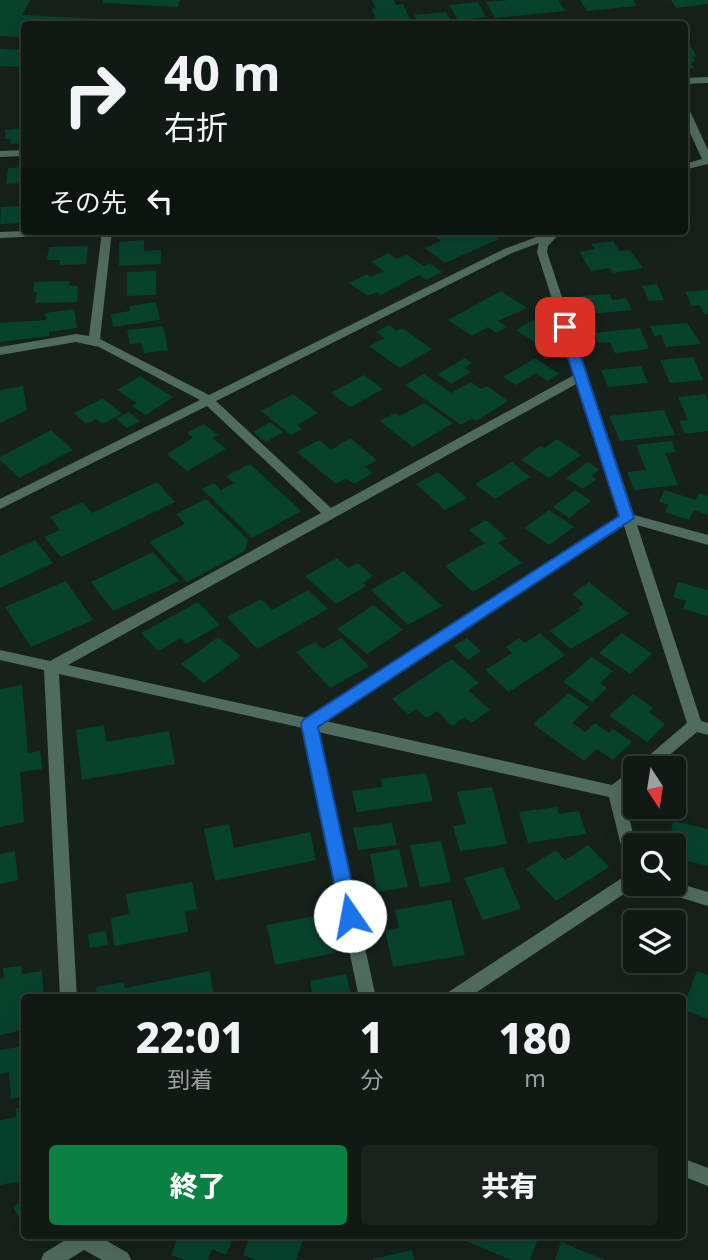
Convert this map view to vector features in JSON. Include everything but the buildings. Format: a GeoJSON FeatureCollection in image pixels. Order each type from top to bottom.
{"type":"FeatureCollection","features":[{"type":"Feature","properties":{"kind":"street"},"geometry":{"type":"LineString","coordinates":[[688,81],[708,80]]}},
{"type":"Feature","properties":{"kind":"street"},"geometry":{"type":"LineString","coordinates":[[688,118],[708,161],[688,166]]}},
{"type":"Feature","properties":{"kind":"street"},"geometry":{"type":"LineString","coordinates":[[0,154],[21,153]]}},
{"type":"Feature","properties":{"kind":"street"},"geometry":{"type":"LineString","coordinates":[[0,235],[21,234]]}},
{"type":"Feature","properties":{"kind":"street"},"geometry":{"type":"LineString","coordinates":[[94,340],[107,235]]}},
{"type":"Feature","properties":{"kind":"street"},"geometry":{"type":"LineString","coordinates":[[0,504],[508,251],[548,235]]}},
{"type":"Feature","properties":{"kind":"street"},"geometry":{"type":"LineString","coordinates":[[553,235],[542,245],[542,252],[627,518],[701,727],[661,756]]}},
{"type":"Feature","properties":{"kind":"street"},"geometry":{"type":"LineString","coordinates":[[0,351],[76,338],[94,340],[201,394],[330,514]]}},
{"type":"Feature","properties":{"kind":"street"},"geometry":{"type":"LineString","coordinates":[[51,667],[580,377]]}},
{"type":"Feature","properties":{"kind":"street"},"geometry":{"type":"LineString","coordinates":[[309,724],[627,518],[708,540]]}},
{"type":"Feature","properties":{"kind":"street"},"geometry":{"type":"LineString","coordinates":[[0,655],[615,792]]}},
{"type":"Feature","properties":{"kind":"street"},"geometry":{"type":"LineString","coordinates":[[51,667],[69,994]]}},
{"type":"Feature","properties":{"kind":"street"},"geometry":{"type":"LineString","coordinates":[[309,724],[367,994]]}},
{"type":"Feature","properties":{"kind":"street"},"geometry":{"type":"LineString","coordinates":[[615,792],[623,785]]}},
{"type":"Feature","properties":{"kind":"street"},"geometry":{"type":"LineString","coordinates":[[615,792],[625,833]]}},
{"type":"Feature","properties":{"kind":"street"},"geometry":{"type":"LineString","coordinates":[[459,994],[623,884]]}},
{"type":"Feature","properties":{"kind":"street"},"geometry":{"type":"LineString","coordinates":[[686,892],[708,899]]}},
{"type":"Feature","properties":{"kind":"street"},"geometry":{"type":"LineString","coordinates":[[686,1169],[708,1177]]}},
{"type":"Feature","properties":{"kind":"street"},"geometry":{"type":"LineString","coordinates":[[51,1260],[82,1239]]}},
{"type":"Feature","properties":{"kind":"street"},"geometry":{"type":"LineString","coordinates":[[88,1239],[121,1260]]}},
{"type":"Feature","properties":{"kind":"route"},"geometry":{"type":"LineString","coordinates":[[350,916],[309,724],[627,518],[565,327]]}}]}
